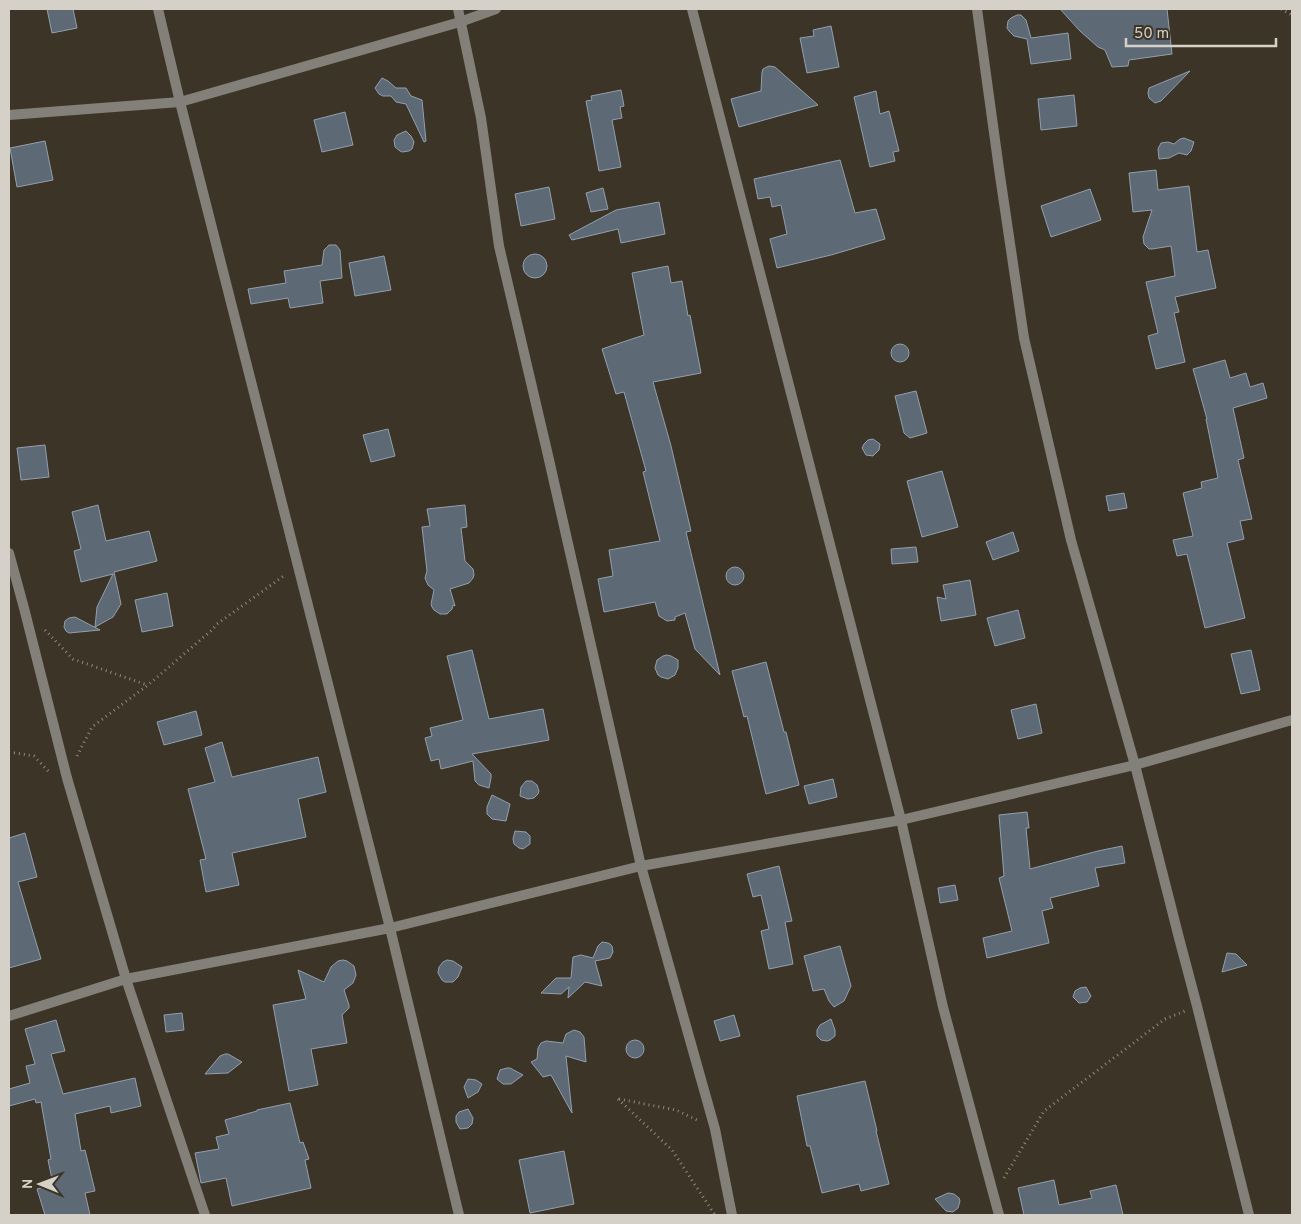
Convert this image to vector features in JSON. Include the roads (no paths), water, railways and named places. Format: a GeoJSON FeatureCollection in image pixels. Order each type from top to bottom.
{"type":"FeatureCollection","features":[{"type":"Feature","properties":{"kind":"street"},"geometry":{"type":"LineString","coordinates":[[158,9],[390,928],[459,1215]]}},
{"type":"Feature","properties":{"kind":"street"},"geometry":{"type":"LineString","coordinates":[[458,9],[481,118],[499,246],[641,866],[715,1129],[732,1215]]}},
{"type":"Feature","properties":{"kind":"street"},"geometry":{"type":"LineString","coordinates":[[9,115],[180,102],[460,22],[496,9]]}},
{"type":"Feature","properties":{"kind":"street"},"geometry":{"type":"LineString","coordinates":[[692,9],[901,820],[943,1007],[999,1215]]}},
{"type":"Feature","properties":{"kind":"street"},"geometry":{"type":"LineString","coordinates":[[977,9],[1024,338],[1071,540],[1135,765],[1249,1215]]}},
{"type":"Feature","properties":{"kind":"street"},"geometry":{"type":"LineString","coordinates":[[9,553],[67,778],[126,980],[206,1215]]}},
{"type":"Feature","properties":{"kind":"street"},"geometry":{"type":"LineString","coordinates":[[9,1016],[126,980],[390,928],[641,866],[901,820],[1135,765],[1292,720]]}}]}
